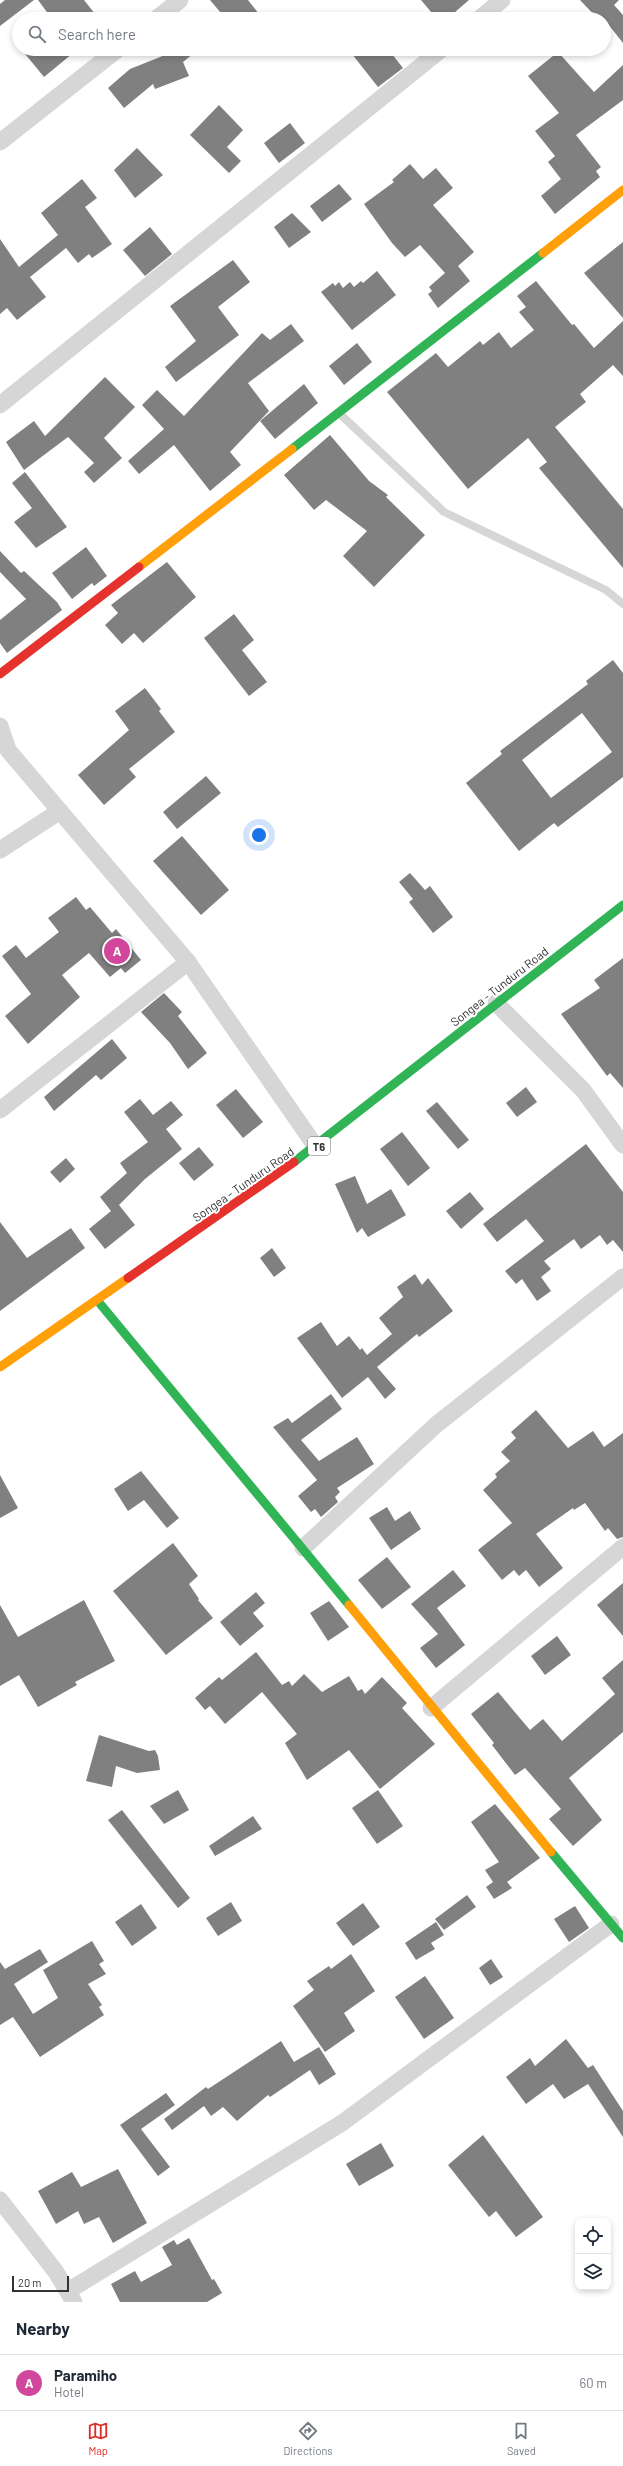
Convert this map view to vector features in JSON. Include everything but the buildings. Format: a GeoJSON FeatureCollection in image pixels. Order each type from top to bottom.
{"type":"FeatureCollection","features":[{"type":"Feature","properties":{"kind":"main road"},"geometry":{"type":"LineString","coordinates":[[0,674],[339,413],[623,190]]}},
{"type":"Feature","properties":{"kind":"main road","name":"Songea - Tunduru Road"},"geometry":{"type":"LineString","coordinates":[[0,1368],[316,1147],[496,1003],[623,905]]}},
{"type":"Feature","properties":{"kind":"main road"},"geometry":{"type":"LineString","coordinates":[[97,1300],[303,1548],[430,1708],[623,1938]]}},
{"type":"Feature","properties":{"kind":"street"},"geometry":{"type":"LineString","coordinates":[[165,12],[180,0]]}},
{"type":"Feature","properties":{"kind":"street"},"geometry":{"type":"LineString","coordinates":[[487,12],[502,0]]}},
{"type":"Feature","properties":{"kind":"street"},"geometry":{"type":"LineString","coordinates":[[0,142],[109,56]]}},
{"type":"Feature","properties":{"kind":"street"},"geometry":{"type":"LineString","coordinates":[[0,405],[433,56]]}},
{"type":"Feature","properties":{"kind":"street"},"geometry":{"type":"LineString","coordinates":[[0,726],[8,750],[188,962],[316,1147]]}},
{"type":"Feature","properties":{"kind":"street"},"geometry":{"type":"LineString","coordinates":[[0,850],[60,812]]}},
{"type":"Feature","properties":{"kind":"street"},"geometry":{"type":"LineString","coordinates":[[0,1110],[188,962]]}},
{"type":"Feature","properties":{"kind":"street"},"geometry":{"type":"LineString","coordinates":[[496,1003],[583,1090],[623,1145]]}},
{"type":"Feature","properties":{"kind":"street"},"geometry":{"type":"LineString","coordinates":[[303,1548],[437,1424],[623,1278]]}},
{"type":"Feature","properties":{"kind":"street"},"geometry":{"type":"LineString","coordinates":[[430,1708],[623,1547]]}},
{"type":"Feature","properties":{"kind":"street"},"geometry":{"type":"LineString","coordinates":[[0,2200],[56,2272],[71,2297],[342,2123],[612,1924]]}},
{"type":"Feature","properties":{"kind":"lane"},"geometry":{"type":"LineString","coordinates":[[339,413],[444,512],[606,590],[623,604]]}},
{"type":"Feature","properties":{"kind":"traffic: fast"},"geometry":{"type":"LineString","coordinates":[[292,449],[543,253]]}},
{"type":"Feature","properties":{"kind":"traffic: fast"},"geometry":{"type":"LineString","coordinates":[[294,1162],[623,905]]}},
{"type":"Feature","properties":{"kind":"traffic: fast"},"geometry":{"type":"LineString","coordinates":[[97,1300],[349,1605]]}},
{"type":"Feature","properties":{"kind":"traffic: fast"},"geometry":{"type":"LineString","coordinates":[[551,1852],[623,1938]]}},
{"type":"Feature","properties":{"kind":"traffic: slow"},"geometry":{"type":"LineString","coordinates":[[543,253],[623,190]]}},
{"type":"Feature","properties":{"kind":"traffic: slow"},"geometry":{"type":"LineString","coordinates":[[139,567],[292,449]]}},
{"type":"Feature","properties":{"kind":"traffic: slow"},"geometry":{"type":"LineString","coordinates":[[0,1367],[128,1278]]}},
{"type":"Feature","properties":{"kind":"traffic: slow"},"geometry":{"type":"LineString","coordinates":[[349,1605],[551,1852]]}},
{"type":"Feature","properties":{"kind":"traffic: jam"},"geometry":{"type":"LineString","coordinates":[[0,674],[139,567]]}},
{"type":"Feature","properties":{"kind":"traffic: jam"},"geometry":{"type":"LineString","coordinates":[[128,1278],[294,1162]]}},
{"type":"Feature","properties":{"kind":"place","name":"Paramiho"},"geometry":{"type":"Point","coordinates":[117,951]}}]}
